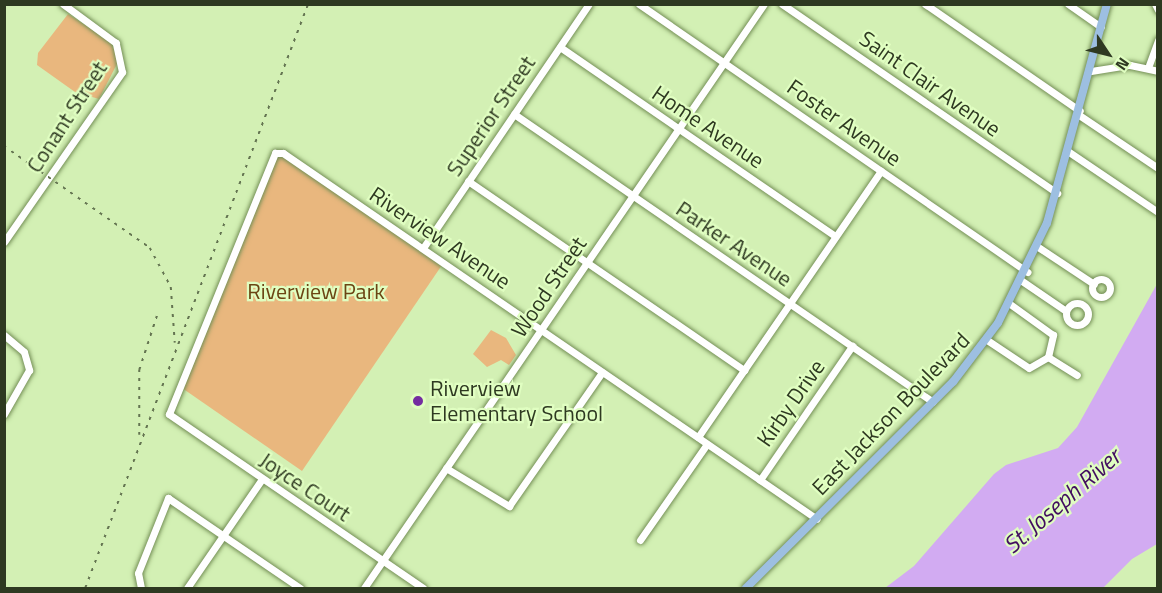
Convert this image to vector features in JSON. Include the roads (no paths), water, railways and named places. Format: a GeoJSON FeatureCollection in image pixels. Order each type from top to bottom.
{"type":"FeatureCollection","features":[{"type":"Feature","properties":{"kind":"main road","name":"East Jackson Boulevard"},"geometry":{"type":"LineString","coordinates":[[746,588],[933,402],[987,340],[1010,304],[1038,247],[1057,193],[1107,4]]}},
{"type":"Feature","properties":{"kind":"street","name":"Conant Street"},"geometry":{"type":"LineString","coordinates":[[4,242],[122,72],[122,56],[112,39],[63,4]]}},
{"type":"Feature","properties":{"kind":"street","name":"Superior Street"},"geometry":{"type":"LineString","coordinates":[[423,248],[589,4]]}},
{"type":"Feature","properties":{"kind":"street","name":"Foster Avenue"},"geometry":{"type":"LineString","coordinates":[[639,4],[1027,272]]}},
{"type":"Feature","properties":{"kind":"street","name":"Wood Street"},"geometry":{"type":"LineString","coordinates":[[364,588],[764,4]]}},
{"type":"Feature","properties":{"kind":"street","name":"Saint Clair Avenue"},"geometry":{"type":"LineString","coordinates":[[782,4],[1057,193]]}},
{"type":"Feature","properties":{"kind":"street"},"geometry":{"type":"LineString","coordinates":[[925,4],[1158,168]]}},
{"type":"Feature","properties":{"kind":"street"},"geometry":{"type":"LineString","coordinates":[[1068,4],[1101,27]]}},
{"type":"Feature","properties":{"kind":"street"},"geometry":{"type":"LineString","coordinates":[[1155,4],[1158,10]]}},
{"type":"Feature","properties":{"kind":"street"},"geometry":{"type":"LineString","coordinates":[[1149,66],[1158,40]]}},
{"type":"Feature","properties":{"kind":"street","name":"Home Avenue"},"geometry":{"type":"LineString","coordinates":[[560,47],[835,237]]}},
{"type":"Feature","properties":{"kind":"street"},"geometry":{"type":"LineString","coordinates":[[1091,71],[1149,66],[1158,71]]}},
{"type":"Feature","properties":{"kind":"street","name":"Parker Avenue"},"geometry":{"type":"LineString","coordinates":[[514,114],[933,402]]}},
{"type":"Feature","properties":{"kind":"street"},"geometry":{"type":"LineString","coordinates":[[1069,152],[1158,212]]}},
{"type":"Feature","properties":{"kind":"street","name":"Riverview Avenue"},"geometry":{"type":"LineString","coordinates":[[169,414],[275,153],[283,153],[817,519]]}},
{"type":"Feature","properties":{"kind":"street"},"geometry":{"type":"LineString","coordinates":[[698,437],[880,171]]}},
{"type":"Feature","properties":{"kind":"street"},"geometry":{"type":"LineString","coordinates":[[468,181],[744,370]]}},
{"type":"Feature","properties":{"kind":"street"},"geometry":{"type":"LineString","coordinates":[[1038,247],[1094,284]]}},
{"type":"Feature","properties":{"kind":"street"},"geometry":{"type":"LineString","coordinates":[[1022,281],[1066,311]]}},
{"type":"Feature","properties":{"kind":"street"},"geometry":{"type":"LineString","coordinates":[[987,340],[1029,368],[1048,357],[1053,334],[1010,304]]}},
{"type":"Feature","properties":{"kind":"street"},"geometry":{"type":"LineString","coordinates":[[4,335],[24,352],[28,370],[4,414]]}},
{"type":"Feature","properties":{"kind":"street","name":"Kirby Drive"},"geometry":{"type":"LineString","coordinates":[[760,480],[852,346]]}},
{"type":"Feature","properties":{"kind":"street"},"geometry":{"type":"LineString","coordinates":[[1048,357],[1077,375]]}},
{"type":"Feature","properties":{"kind":"street"},"geometry":{"type":"LineString","coordinates":[[446,468],[509,506],[602,372]]}},
{"type":"Feature","properties":{"kind":"street","name":"Joyce Court"},"geometry":{"type":"LineString","coordinates":[[169,414],[423,588]]}},
{"type":"Feature","properties":{"kind":"street"},"geometry":{"type":"LineString","coordinates":[[640,540],[707,444]]}},
{"type":"Feature","properties":{"kind":"street"},"geometry":{"type":"LineString","coordinates":[[187,588],[262,479]]}},
{"type":"Feature","properties":{"kind":"street"},"geometry":{"type":"LineString","coordinates":[[139,586],[168,498],[300,588]]}},
{"type":"Feature","properties":{"kind":"water","name":"St. Joseph River"},"geometry":{"type":"Polygon","coordinates":[[[1157,284],[1157,544],[1132,559],[1103,588],[885,588],[914,566],[994,474],[1006,465],[1058,448],[1077,427],[1157,284]]]}},
{"type":"Feature","properties":{"kind":"railway"},"geometry":{"type":"LineString","coordinates":[[85,588],[308,4]]}},
{"type":"Feature","properties":{"kind":"railway"},"geometry":{"type":"LineString","coordinates":[[4,146],[150,248],[171,287],[175,343]]}},
{"type":"Feature","properties":{"kind":"railway"},"geometry":{"type":"LineString","coordinates":[[139,435],[139,370],[158,312]]}},
{"type":"Feature","properties":{"kind":"place","name":"Riverview Elementary School"},"geometry":{"type":"Point","coordinates":[418,401]}},
{"type":"Feature","properties":{"kind":"park label","name":"Riverview Park"},"geometry":{"type":"Point","coordinates":[316,292]}}]}
